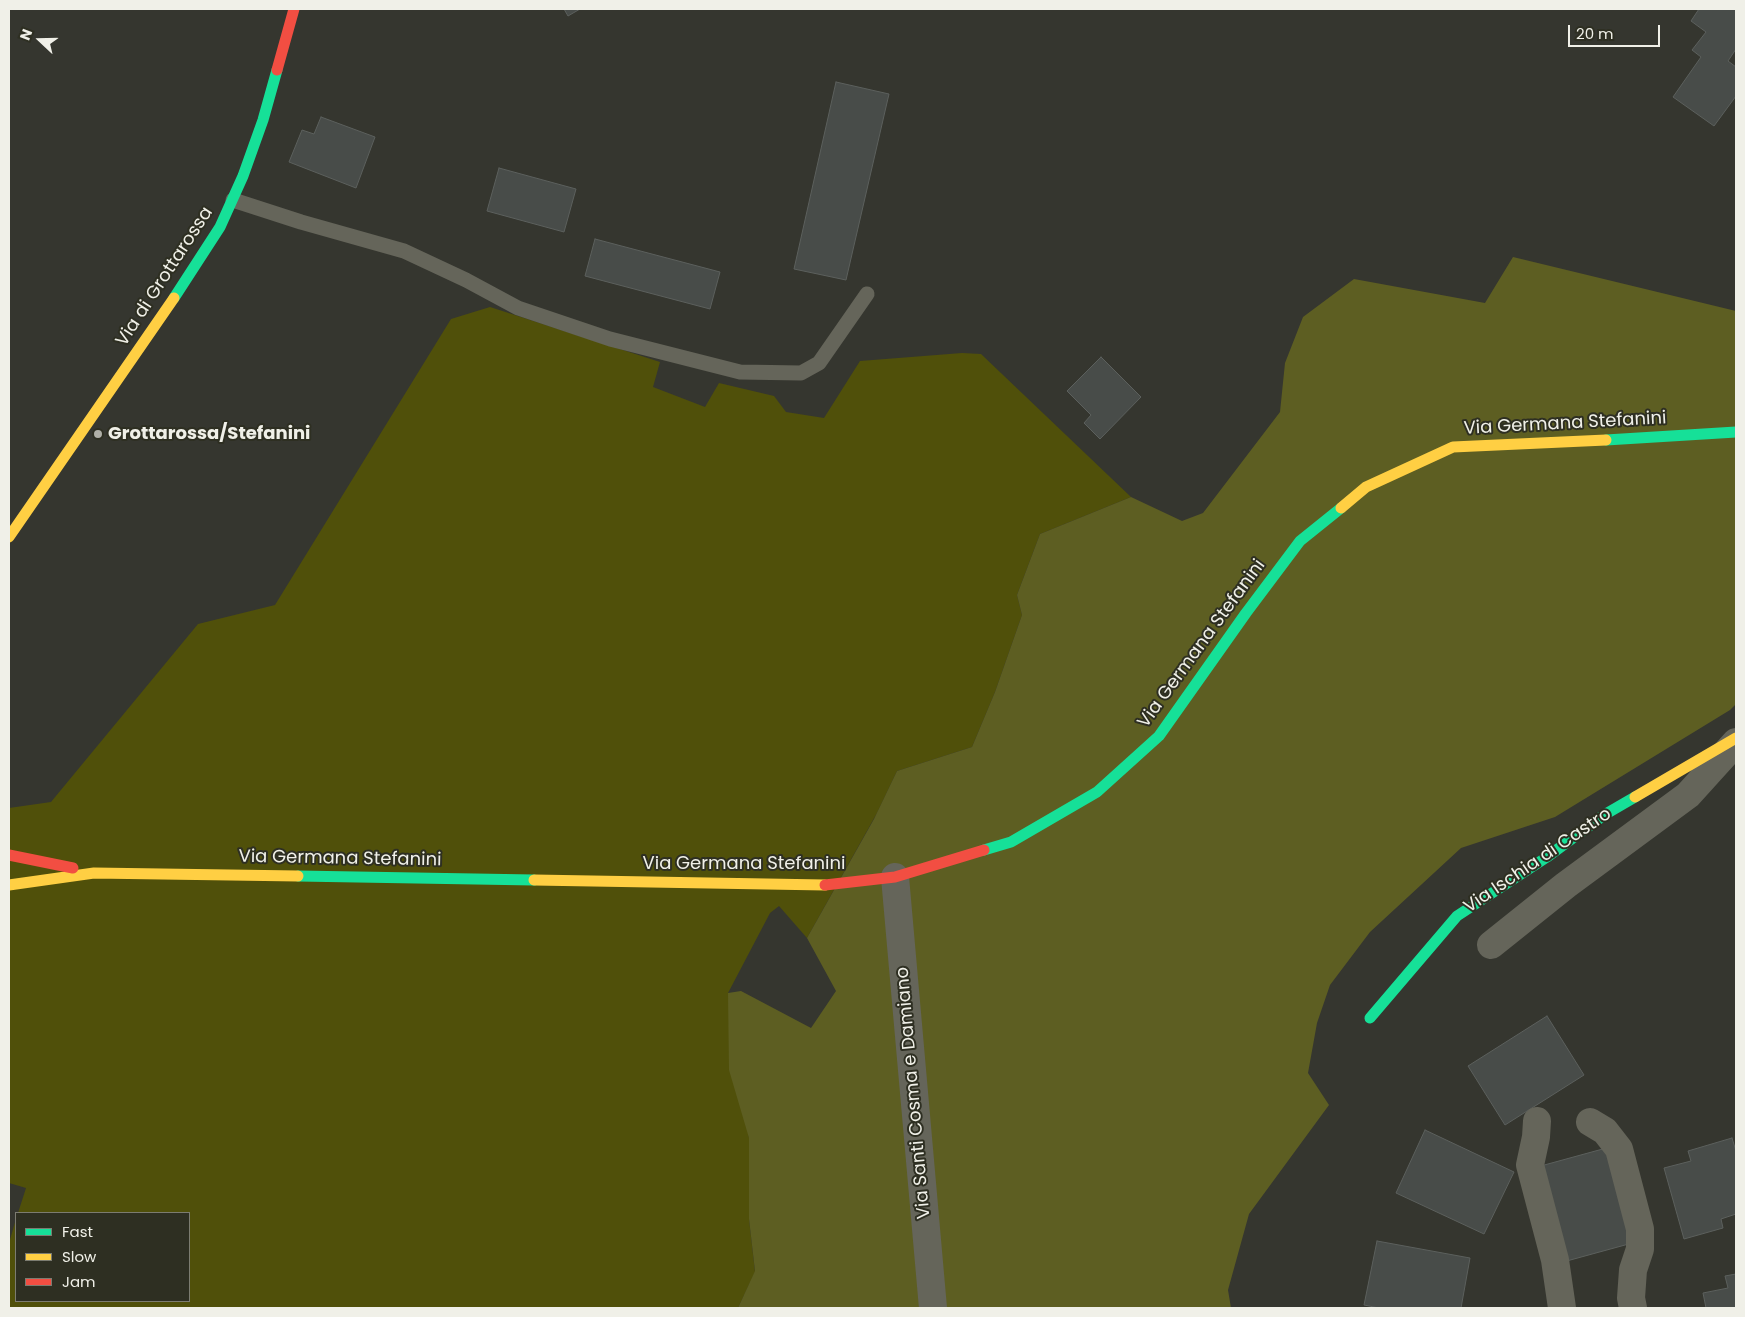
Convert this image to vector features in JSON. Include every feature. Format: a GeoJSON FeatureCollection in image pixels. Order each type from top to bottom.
{"type":"FeatureCollection","features":[{"type":"Feature","properties":{"kind":"street","name":"Via di Grottarossa"},"geometry":{"type":"LineString","coordinates":[[9,537],[210,246],[233,200],[263,120],[294,9]]}},
{"type":"Feature","properties":{"kind":"street","name":"Via Germana Stefanini"},"geometry":{"type":"LineString","coordinates":[[9,885],[94,873],[822,885],[894,878],[1011,842],[1097,792],[1159,736],[1246,613],[1300,541],[1366,487],[1453,447],[1636,439],[1736,432]]}},
{"type":"Feature","properties":{"kind":"street","name":"Via Ischia di Castro"},"geometry":{"type":"LineString","coordinates":[[1491,945],[1566,884],[1688,795],[1736,740]]}},
{"type":"Feature","properties":{"kind":"street","name":"Via Ischia di Castro"},"geometry":{"type":"LineString","coordinates":[[1370,1018],[1458,916],[1547,857],[1604,815],[1736,740]]}},
{"type":"Feature","properties":{"kind":"street","name":"Via Germana Stefanini"},"geometry":{"type":"LineString","coordinates":[[9,855],[94,873]]}},
{"type":"Feature","properties":{"kind":"street","name":"Via Santi Cosma e Damiano"},"geometry":{"type":"LineString","coordinates":[[894,878],[933,1308]]}},
{"type":"Feature","properties":{"kind":"street"},"geometry":{"type":"LineString","coordinates":[[1537,1121],[1536,1137],[1530,1165],[1554,1260],[1562,1308]]}},
{"type":"Feature","properties":{"kind":"street"},"geometry":{"type":"LineString","coordinates":[[1590,1122],[1605,1131],[1618,1149],[1640,1229],[1640,1249],[1633,1270],[1631,1298],[1633,1308]]}},
{"type":"Feature","properties":{"kind":"lane"},"geometry":{"type":"LineString","coordinates":[[233,200],[301,222],[404,251],[466,280],[518,308],[610,339],[740,372],[801,373],[818,362],[867,294]]}},
{"type":"Feature","properties":{"kind":"shaded area"},"geometry":{"type":"Polygon","coordinates":[[[1513,257],[1736,311],[1736,704],[1730,710],[1555,817],[1461,848],[1370,932],[1330,985],[1317,1023],[1308,1073],[1329,1105],[1249,1214],[1228,1290],[1231,1308],[738,1308],[755,1271],[749,1219],[749,1138],[729,1070],[728,993],[741,991],[811,1028],[836,991],[807,938],[874,819],[897,771],[972,747],[995,692],[1022,615],[1017,595],[1040,534],[1131,497],[1182,521],[1203,513],[1280,412],[1285,363],[1303,317],[1354,279],[1485,303],[1513,257]]]}},
{"type":"Feature","properties":{"kind":"shaded area"},"geometry":{"type":"Polygon","coordinates":[[[490,307],[660,362],[653,387],[705,407],[719,383],[774,396],[786,412],[824,418],[860,361],[962,353],[981,354],[1131,497],[1040,534],[1017,595],[1022,615],[995,692],[972,747],[897,771],[877,813],[807,938],[779,906],[770,913],[728,993],[749,1138],[749,1219],[755,1272],[738,1308],[9,1308],[9,1243],[15,1222],[15,1302],[190,1302],[190,1212],[18,1212],[26,1188],[9,1183],[9,808],[51,802],[198,624],[275,605],[451,319],[490,307]]]}},
{"type":"Feature","properties":{"kind":"building"},"geometry":{"type":"Polygon","coordinates":[[[564,9],[580,9],[568,16],[564,9]]]}},
{"type":"Feature","properties":{"kind":"building"},"geometry":{"type":"Polygon","coordinates":[[[1699,9],[1736,9],[1736,49],[1728,61],[1736,67],[1736,96],[1714,126],[1673,97],[1701,57],[1692,50],[1706,32],[1691,21],[1699,9]]]}},
{"type":"Feature","properties":{"kind":"building"},"geometry":{"type":"Polygon","coordinates":[[[836,82],[889,94],[846,280],[794,269],[836,82]]]}},
{"type":"Feature","properties":{"kind":"building"},"geometry":{"type":"Polygon","coordinates":[[[321,117],[375,137],[356,188],[289,162],[302,130],[314,134],[321,117]]]}},
{"type":"Feature","properties":{"kind":"building"},"geometry":{"type":"Polygon","coordinates":[[[499,168],[576,189],[564,232],[487,211],[499,168]]]}},
{"type":"Feature","properties":{"kind":"building"},"geometry":{"type":"Polygon","coordinates":[[[595,239],[720,272],[710,309],[585,276],[595,239]]]}},
{"type":"Feature","properties":{"kind":"building"},"geometry":{"type":"Polygon","coordinates":[[[1101,357],[1141,397],[1100,439],[1084,423],[1091,415],[1067,391],[1101,357]]]}},
{"type":"Feature","properties":{"kind":"building"},"geometry":{"type":"Polygon","coordinates":[[[1547,1016],[1584,1075],[1505,1125],[1468,1066],[1547,1016]]]}},
{"type":"Feature","properties":{"kind":"building"},"geometry":{"type":"Polygon","coordinates":[[[1425,1130],[1514,1172],[1484,1234],[1396,1193],[1425,1130]]]}},
{"type":"Feature","properties":{"kind":"building"},"geometry":{"type":"Polygon","coordinates":[[[1732,1138],[1736,1151],[1736,1214],[1721,1219],[1723,1228],[1684,1239],[1664,1168],[1691,1161],[1688,1151],[1732,1138]]]}},
{"type":"Feature","properties":{"kind":"building"},"geometry":{"type":"Polygon","coordinates":[[[1610,1147],[1636,1242],[1563,1262],[1537,1167],[1610,1147]]]}},
{"type":"Feature","properties":{"kind":"building"},"geometry":{"type":"Polygon","coordinates":[[[1377,1241],[1470,1258],[1461,1308],[1379,1308],[1364,1305],[1377,1241]]]}},
{"type":"Feature","properties":{"kind":"building"},"geometry":{"type":"Polygon","coordinates":[[[1736,1274],[1736,1308],[1706,1308],[1703,1293],[1728,1288],[1725,1276],[1736,1274]]]}},
{"type":"Feature","properties":{"kind":"traffic: fast"},"geometry":{"type":"LineString","coordinates":[[174,298],[220,227],[243,176],[263,120],[277,70]]}},
{"type":"Feature","properties":{"kind":"traffic: fast"},"geometry":{"type":"LineString","coordinates":[[1606,440],[1736,432]]}},
{"type":"Feature","properties":{"kind":"traffic: fast"},"geometry":{"type":"LineString","coordinates":[[984,850],[1011,842],[1097,792],[1159,736],[1246,613],[1300,541],[1341,508]]}},
{"type":"Feature","properties":{"kind":"traffic: fast"},"geometry":{"type":"LineString","coordinates":[[1370,1018],[1457,916],[1547,857],[1604,815],[1635,797]]}},
{"type":"Feature","properties":{"kind":"traffic: fast"},"geometry":{"type":"LineString","coordinates":[[298,876],[534,880]]}},
{"type":"Feature","properties":{"kind":"traffic: slow"},"geometry":{"type":"LineString","coordinates":[[9,537],[174,298]]}},
{"type":"Feature","properties":{"kind":"traffic: slow"},"geometry":{"type":"LineString","coordinates":[[1341,508],[1366,487],[1453,447],[1606,440]]}},
{"type":"Feature","properties":{"kind":"traffic: slow"},"geometry":{"type":"LineString","coordinates":[[1635,797],[1736,738]]}},
{"type":"Feature","properties":{"kind":"traffic: slow"},"geometry":{"type":"LineString","coordinates":[[9,885],[94,873],[298,876]]}},
{"type":"Feature","properties":{"kind":"traffic: slow"},"geometry":{"type":"LineString","coordinates":[[534,880],[825,885]]}},
{"type":"Feature","properties":{"kind":"traffic: jam"},"geometry":{"type":"LineString","coordinates":[[277,70],[294,9]]}},
{"type":"Feature","properties":{"kind":"traffic: jam"},"geometry":{"type":"LineString","coordinates":[[825,885],[895,877],[984,850]]}},
{"type":"Feature","properties":{"kind":"traffic: jam"},"geometry":{"type":"LineString","coordinates":[[9,855],[73,868]]}},
{"type":"Feature","properties":{"kind":"place","name":"Grottarossa/Stefanini"},"geometry":{"type":"Point","coordinates":[98,434]}}]}
